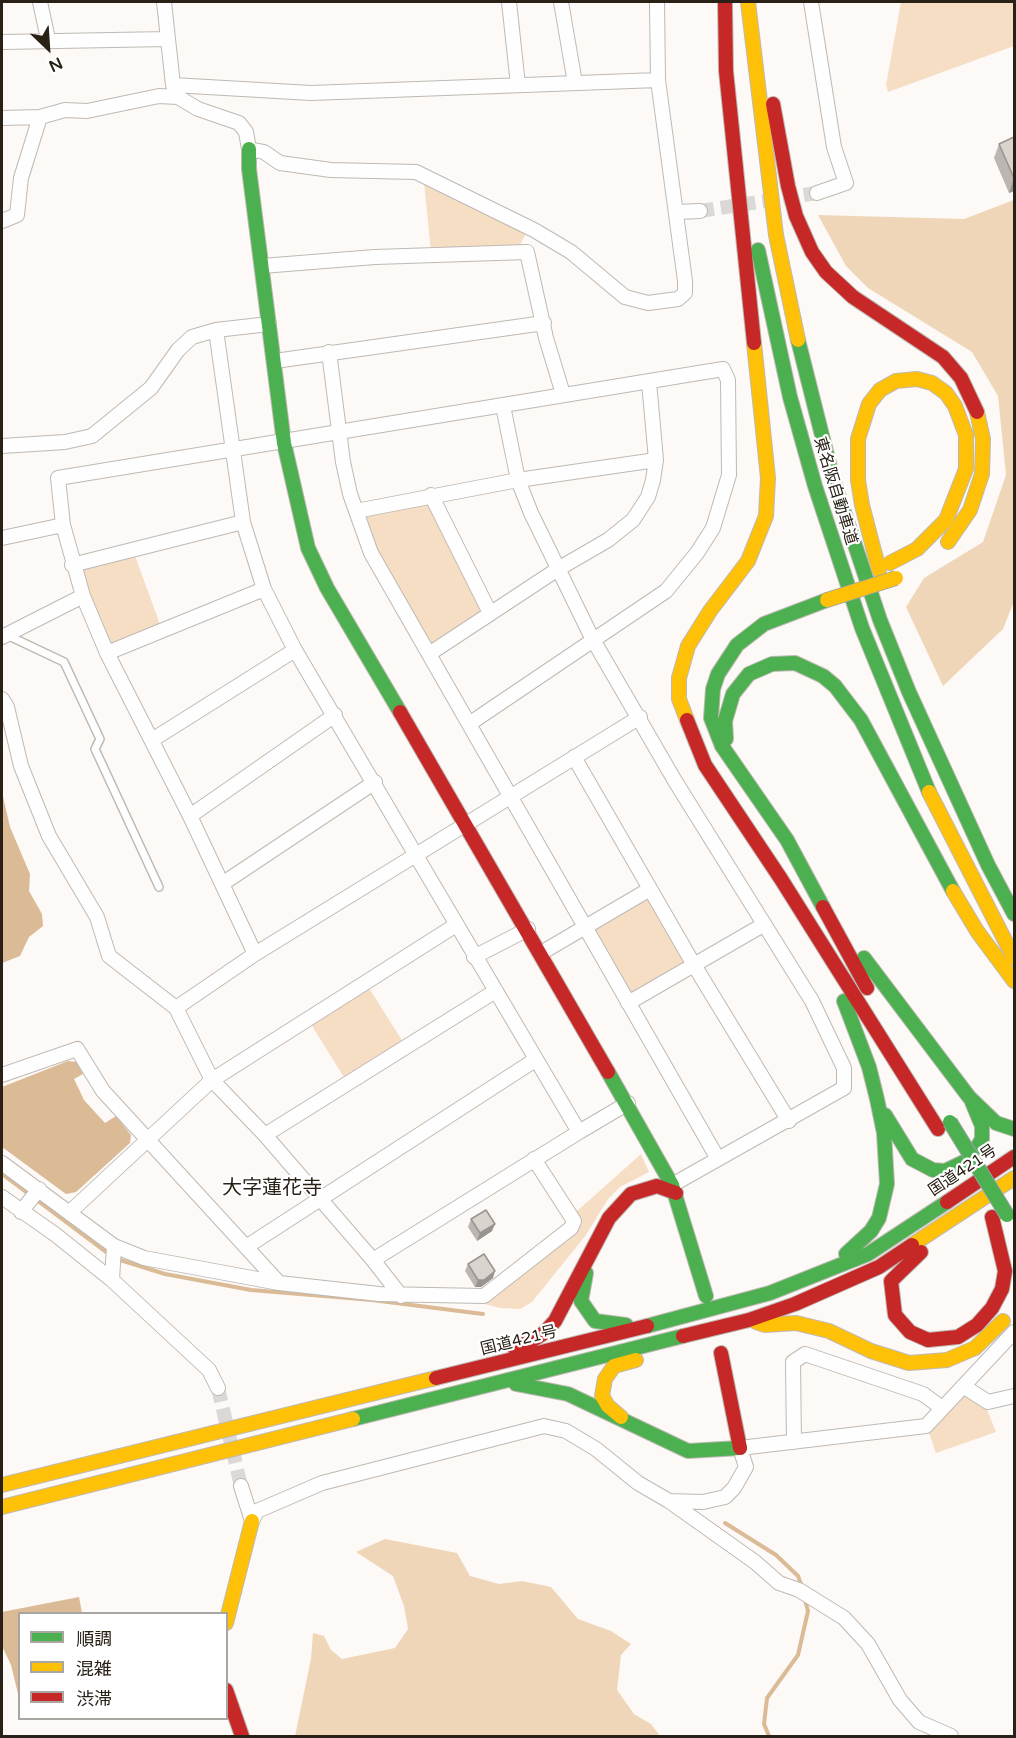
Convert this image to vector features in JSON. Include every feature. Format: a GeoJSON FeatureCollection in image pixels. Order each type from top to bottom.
{"type":"FeatureCollection","features":[{"type":"Feature","properties":{"kind":"main road"},"geometry":{"type":"LineString","coordinates":[[726,2],[726,71],[768,478],[766,516],[748,561],[698,630],[682,663],[679,699],[705,765],[944,1126],[1007,1215],[1012,1233]]}},
{"type":"Feature","properties":{"kind":"main road","name":"東名阪自動車道"},"geometry":{"type":"LineString","coordinates":[[726,2],[742,148],[756,239],[790,397],[815,486],[851,598],[889,700],[924,782],[970,876],[1014,958]]}},
{"type":"Feature","properties":{"kind":"main road"},"geometry":{"type":"LineString","coordinates":[[750,2],[788,186],[796,216],[812,252],[826,272],[853,297],[943,357],[961,378],[976,410],[984,458],[978,490],[961,526],[938,552]]}},
{"type":"Feature","properties":{"kind":"main road","name":"東名阪自動車道"},"geometry":{"type":"LineString","coordinates":[[750,2],[763,144],[776,235],[809,391],[833,479],[880,620],[909,692],[983,855],[1014,914]]}},
{"type":"Feature","properties":{"kind":"main road"},"geometry":{"type":"LineString","coordinates":[[249,149],[284,443],[308,548],[322,578],[542,953],[674,1189],[706,1296]]}},
{"type":"Feature","properties":{"kind":"main road"},"geometry":{"type":"LineString","coordinates":[[833,583],[890,563],[917,549],[946,520],[966,469],[966,435],[956,406],[939,388],[917,379],[897,381],[880,390],[866,412],[858,439],[858,480],[862,505],[891,608]]}},
{"type":"Feature","properties":{"kind":"main road"},"geometry":{"type":"LineString","coordinates":[[901,575],[782,615],[750,633],[737,645],[718,674],[713,689],[711,718],[722,746],[736,764],[803,870],[877,976],[969,1097],[996,1122],[1014,1129]]}},
{"type":"Feature","properties":{"kind":"main road"},"geometry":{"type":"LineString","coordinates":[[736,764],[728,747],[725,721],[733,694],[749,674],[772,664],[783,663],[806,667],[823,676],[844,696],[861,720],[950,886],[977,931],[1014,981]]}},
{"type":"Feature","properties":{"kind":"main road"},"geometry":{"type":"LineString","coordinates":[[694,702],[705,765]]}},
{"type":"Feature","properties":{"kind":"main road"},"geometry":{"type":"LineString","coordinates":[[937,719],[1014,906]]}},
{"type":"Feature","properties":{"kind":"main road"},"geometry":{"type":"LineString","coordinates":[[803,870],[944,1126],[992,1217],[1005,1270],[1002,1290],[992,1308],[977,1325],[958,1337],[928,1340],[910,1332],[895,1315],[891,1281],[920,1252],[1014,1188]]}},
{"type":"Feature","properties":{"kind":"main road"},"geometry":{"type":"LineString","coordinates":[[781,879],[843,998],[869,1067],[877,1099],[887,1162],[885,1203],[870,1231],[855,1247],[815,1277]]}},
{"type":"Feature","properties":{"kind":"main road"},"geometry":{"type":"LineString","coordinates":[[877,1099],[912,1159],[933,1170],[945,1171],[970,1159],[982,1139],[982,1126],[969,1097]]}},
{"type":"Feature","properties":{"kind":"main road","name":"国道421号"},"geometry":{"type":"LineString","coordinates":[[2,1485],[717,1309],[815,1277],[868,1254],[1014,1157]]}},
{"type":"Feature","properties":{"kind":"main road","name":"国道421号"},"geometry":{"type":"LineString","coordinates":[[2,1507],[749,1320],[795,1304],[879,1267],[1014,1178]]}},
{"type":"Feature","properties":{"kind":"main road"},"geometry":{"type":"LineString","coordinates":[[442,1377],[485,1356],[528,1343],[544,1333],[555,1321],[609,1218],[631,1194],[657,1186],[674,1189]]}},
{"type":"Feature","properties":{"kind":"main road"},"geometry":{"type":"LineString","coordinates":[[609,1218],[584,1279],[581,1301],[595,1321],[613,1326],[652,1325]]}},
{"type":"Feature","properties":{"kind":"main road"},"geometry":{"type":"LineString","coordinates":[[628,1423],[608,1406],[602,1396],[605,1379],[614,1366],[765,1325],[796,1323],[830,1331],[871,1351],[909,1363],[947,1360],[975,1348],[1004,1320],[1011,1302]]}},
{"type":"Feature","properties":{"kind":"main road"},"geometry":{"type":"LineString","coordinates":[[749,1320],[765,1325]]}},
{"type":"Feature","properties":{"kind":"main road"},"geometry":{"type":"LineString","coordinates":[[672,1350],[689,1336]]}},
{"type":"Feature","properties":{"kind":"main road"},"geometry":{"type":"LineString","coordinates":[[508,1380],[527,1388],[546,1388],[568,1394],[687,1450],[740,1448],[721,1353]]}},
{"type":"Feature","properties":{"kind":"main road"},"geometry":{"type":"LineString","coordinates":[[228,1615],[252,1521]]}},
{"type":"Feature","properties":{"kind":"main road"},"geometry":{"type":"LineString","coordinates":[[228,1696],[242,1737]]}},
{"type":"Feature","properties":{"kind":"street"},"geometry":{"type":"LineString","coordinates":[[40,2],[48,39]]}},
{"type":"Feature","properties":{"kind":"street"},"geometry":{"type":"LineString","coordinates":[[164,2],[176,91],[198,110],[226,116],[239,123],[246,132],[249,149],[264,152],[280,163],[331,170],[417,172],[534,230],[571,252],[625,297],[648,303],[669,302],[685,293],[658,80],[657,2]]}},
{"type":"Feature","properties":{"kind":"street"},"geometry":{"type":"LineString","coordinates":[[509,2],[518,85]]}},
{"type":"Feature","properties":{"kind":"street"},"geometry":{"type":"LineString","coordinates":[[561,2],[575,83]]}},
{"type":"Feature","properties":{"kind":"street"},"geometry":{"type":"LineString","coordinates":[[811,2],[834,147],[849,189],[817,193]]}},
{"type":"Feature","properties":{"kind":"street"},"geometry":{"type":"LineString","coordinates":[[2,42],[48,39],[168,39]]}},
{"type":"Feature","properties":{"kind":"street"},"geometry":{"type":"LineString","coordinates":[[2,118],[40,117],[65,110],[87,111],[176,91],[311,93],[658,80]]}},
{"type":"Feature","properties":{"kind":"street"},"geometry":{"type":"LineString","coordinates":[[2,221],[17,215],[21,178],[40,117]]}},
{"type":"Feature","properties":{"kind":"street"},"geometry":{"type":"LineString","coordinates":[[675,212],[700,211]]}},
{"type":"Feature","properties":{"kind":"street"},"geometry":{"type":"LineString","coordinates":[[534,230],[527,252],[563,394]]}},
{"type":"Feature","properties":{"kind":"street"},"geometry":{"type":"LineString","coordinates":[[262,266],[375,257],[527,252]]}},
{"type":"Feature","properties":{"kind":"street"},"geometry":{"type":"LineString","coordinates":[[275,361],[544,323]]}},
{"type":"Feature","properties":{"kind":"street"},"geometry":{"type":"LineString","coordinates":[[2,446],[64,442],[92,436],[151,387],[178,350],[192,337],[216,330],[269,324]]}},
{"type":"Feature","properties":{"kind":"street"},"geometry":{"type":"LineString","coordinates":[[216,330],[243,522],[264,589],[295,650],[418,855],[494,992],[579,1132]]}},
{"type":"Feature","properties":{"kind":"street"},"geometry":{"type":"LineString","coordinates":[[329,352],[343,462],[356,511],[371,553],[718,1159]]}},
{"type":"Feature","properties":{"kind":"street"},"geometry":{"type":"LineString","coordinates":[[255,954],[190,816],[107,653],[83,596],[72,565],[63,525],[58,478],[231,448],[284,443],[339,431],[723,369],[728,380],[731,460],[725,495],[713,528],[682,574],[666,591],[592,638],[469,723]]}},
{"type":"Feature","properties":{"kind":"street"},"geometry":{"type":"LineString","coordinates":[[429,654],[558,568],[608,540],[633,520],[648,497],[656,460],[649,382]]}},
{"type":"Feature","properties":{"kind":"street"},"geometry":{"type":"LineString","coordinates":[[503,406],[518,480],[592,638],[763,925],[812,1001],[844,1068],[846,1080],[844,1088],[718,1159],[674,1189]]}},
{"type":"Feature","properties":{"kind":"street"},"geometry":{"type":"LineString","coordinates":[[356,511],[518,480],[656,460]]}},
{"type":"Feature","properties":{"kind":"street"},"geometry":{"type":"LineString","coordinates":[[431,495],[490,614]]}},
{"type":"Feature","properties":{"kind":"street"},"geometry":{"type":"LineString","coordinates":[[72,565],[243,522]]}},
{"type":"Feature","properties":{"kind":"street"},"geometry":{"type":"LineString","coordinates":[[2,538],[63,525]]}},
{"type":"Feature","properties":{"kind":"street"},"geometry":{"type":"LineString","coordinates":[[107,653],[264,589]]}},
{"type":"Feature","properties":{"kind":"street"},"geometry":{"type":"LineString","coordinates":[[4,636],[83,596]]}},
{"type":"Feature","properties":{"kind":"street"},"geometry":{"type":"LineString","coordinates":[[152,740],[295,650]]}},
{"type":"Feature","properties":{"kind":"street"},"geometry":{"type":"LineString","coordinates":[[2,699],[7,707],[21,766],[49,836],[96,917],[109,956],[176,1008],[212,1080],[265,1136],[373,1260],[401,1296]]}},
{"type":"Feature","properties":{"kind":"street"},"geometry":{"type":"LineString","coordinates":[[190,816],[335,716]]}},
{"type":"Feature","properties":{"kind":"street"},"geometry":{"type":"LineString","coordinates":[[176,1008],[255,954],[511,799],[640,717]]}},
{"type":"Feature","properties":{"kind":"street"},"geometry":{"type":"LineString","coordinates":[[574,757],[694,965],[789,1121]]}},
{"type":"Feature","properties":{"kind":"street"},"geometry":{"type":"LineString","coordinates":[[222,884],[375,782]]}},
{"type":"Feature","properties":{"kind":"street"},"geometry":{"type":"LineString","coordinates":[[542,953],[650,889]]}},
{"type":"Feature","properties":{"kind":"street"},"geometry":{"type":"LineString","coordinates":[[70,1212],[212,1080],[456,925]]}},
{"type":"Feature","properties":{"kind":"street"},"geometry":{"type":"LineString","coordinates":[[628,1003],[763,925]]}},
{"type":"Feature","properties":{"kind":"street"},"geometry":{"type":"LineString","coordinates":[[474,957],[528,929]]}},
{"type":"Feature","properties":{"kind":"street"},"geometry":{"type":"LineString","coordinates":[[265,1136],[494,992]]}},
{"type":"Feature","properties":{"kind":"street"},"geometry":{"type":"LineString","coordinates":[[2,1075],[77,1049],[102,1091],[150,1140],[279,1283]]}},
{"type":"Feature","properties":{"kind":"street"},"geometry":{"type":"LineString","coordinates":[[246,1247],[318,1198],[535,1060]]}},
{"type":"Feature","properties":{"kind":"street"},"geometry":{"type":"LineString","coordinates":[[373,1260],[627,1103]]}},
{"type":"Feature","properties":{"kind":"street"},"geometry":{"type":"LineString","coordinates":[[2,1163],[114,1246],[144,1258],[279,1283],[401,1296],[484,1296],[571,1228],[574,1221],[534,1159]]}},
{"type":"Feature","properties":{"kind":"street"},"geometry":{"type":"LineString","coordinates":[[21,1212],[39,1189]]}},
{"type":"Feature","properties":{"kind":"street"},"geometry":{"type":"LineString","coordinates":[[2,1197],[56,1235],[112,1280],[209,1370],[218,1388]]}},
{"type":"Feature","properties":{"kind":"street"},"geometry":{"type":"LineString","coordinates":[[112,1280],[114,1246]]}},
{"type":"Feature","properties":{"kind":"street"},"geometry":{"type":"LineString","coordinates":[[669,1501],[703,1502],[725,1497],[734,1488],[746,1467],[740,1448],[926,1426],[1014,1332]]}},
{"type":"Feature","properties":{"kind":"street"},"geometry":{"type":"LineString","coordinates":[[794,1442],[793,1362],[805,1354],[923,1394],[942,1408]]}},
{"type":"Feature","properties":{"kind":"street"},"geometry":{"type":"LineString","coordinates":[[963,1386],[988,1402],[1014,1396]]}},
{"type":"Feature","properties":{"kind":"street"},"geometry":{"type":"LineString","coordinates":[[252,1521],[257,1511],[322,1483],[544,1426],[566,1431],[596,1449],[638,1484],[669,1501],[755,1562],[779,1583],[805,1594],[844,1618],[861,1635],[900,1700],[919,1722],[951,1737]]}},
{"type":"Feature","properties":{"kind":"street"},"geometry":{"type":"LineString","coordinates":[[241,1486],[252,1521]]}},
{"type":"Feature","properties":{"kind":"lane"},"geometry":{"type":"LineString","coordinates":[[4,636],[64,662],[100,739],[94,749],[159,887]]}},
{"type":"Feature","properties":{"kind":"shaded area"},"geometry":{"type":"Polygon","coordinates":[[[901,2],[1014,2],[1014,46],[888,92],[886,85],[901,2]]]}},
{"type":"Feature","properties":{"kind":"shaded area"},"geometry":{"type":"Polygon","coordinates":[[[424,182],[527,231],[520,245],[431,252],[424,182]]]}},
{"type":"Feature","properties":{"kind":"shaded area"},"geometry":{"type":"Polygon","coordinates":[[[1014,200],[1014,601],[1003,629],[943,686],[906,607],[924,578],[983,542],[1006,475],[998,396],[972,352],[868,288],[846,266],[818,215],[964,219],[1014,200]]]}},
{"type":"Feature","properties":{"kind":"shaded area"},"geometry":{"type":"Polygon","coordinates":[[[428,503],[481,612],[430,647],[377,551],[363,514],[428,503]]]}},
{"type":"Feature","properties":{"kind":"shaded area"},"geometry":{"type":"Polygon","coordinates":[[[134,553],[161,627],[111,647],[80,567],[134,553]]]}},
{"type":"Feature","properties":{"kind":"shaded area"},"geometry":{"type":"Polygon","coordinates":[[[2,792],[10,827],[30,874],[29,891],[42,914],[43,926],[29,937],[20,956],[2,963],[2,792]]]}},
{"type":"Feature","properties":{"kind":"shaded area"},"geometry":{"type":"Polygon","coordinates":[[[647,893],[687,961],[630,995],[590,928],[647,893]]]}},
{"type":"Feature","properties":{"kind":"shaded area"},"geometry":{"type":"Polygon","coordinates":[[[367,985],[403,1042],[345,1079],[309,1021],[367,985]]]}},
{"type":"Feature","properties":{"kind":"shaded area"},"geometry":{"type":"Polygon","coordinates":[[[68,1061],[77,1062],[83,1074],[74,1079],[84,1100],[105,1123],[116,1116],[131,1135],[130,1143],[76,1192],[66,1194],[2,1147],[2,1087],[68,1061]]]}},
{"type":"Feature","properties":{"kind":"shaded area"},"geometry":{"type":"Polygon","coordinates":[[[641,1154],[649,1172],[620,1187],[608,1199],[586,1235],[532,1302],[520,1309],[500,1308],[482,1303],[582,1224],[576,1212],[641,1154]]]}},
{"type":"Feature","properties":{"kind":"shaded area"},"geometry":{"type":"Polygon","coordinates":[[[964,1392],[982,1408],[986,1407],[996,1432],[936,1453],[928,1430],[964,1392]]]}},
{"type":"Feature","properties":{"kind":"shaded area"},"geometry":{"type":"Polygon","coordinates":[[[385,1539],[457,1553],[470,1576],[499,1584],[522,1581],[551,1587],[578,1619],[611,1631],[631,1644],[621,1655],[617,1690],[634,1714],[651,1724],[660,1736],[295,1736],[311,1659],[313,1633],[324,1636],[331,1650],[342,1659],[395,1648],[408,1629],[404,1606],[393,1576],[356,1552],[385,1539]]]}},
{"type":"Feature","properties":{"kind":"shaded area"},"geometry":{"type":"Polygon","coordinates":[[[79,1597],[82,1612],[18,1612],[18,1694],[11,1665],[2,1646],[2,1612],[79,1597]]]}},
{"type":"Feature","properties":{"kind":"building"},"geometry":{"type":"Polygon","coordinates":[[[1014,137],[1014,178],[999,144],[1014,137]]]}},
{"type":"Feature","properties":{"kind":"building"},"geometry":{"type":"Polygon","coordinates":[[[486,1210],[495,1224],[480,1233],[471,1219],[486,1210]]]}},
{"type":"Feature","properties":{"kind":"building"},"geometry":{"type":"Polygon","coordinates":[[[484,1254],[495,1271],[484,1280],[478,1280],[468,1264],[484,1254]]]}},
{"type":"Feature","properties":{"kind":"waterway"},"geometry":{"type":"LineString","coordinates":[[2,1174],[110,1255]]}},
{"type":"Feature","properties":{"kind":"waterway"},"geometry":{"type":"LineString","coordinates":[[117,1259],[165,1274],[251,1290],[372,1300],[483,1314]]}},
{"type":"Feature","properties":{"kind":"waterway"},"geometry":{"type":"LineString","coordinates":[[725,1523],[776,1555],[798,1576],[802,1587]]}},
{"type":"Feature","properties":{"kind":"waterway"},"geometry":{"type":"LineString","coordinates":[[769,1736],[764,1724],[767,1698],[798,1655],[808,1611],[805,1600]]}},
{"type":"Feature","properties":{"kind":"tunnel"},"geometry":{"type":"LineString","coordinates":[[700,211],[817,193]]}},
{"type":"Feature","properties":{"kind":"tunnel"},"geometry":{"type":"LineString","coordinates":[[218,1388],[241,1486]]}},
{"type":"Feature","properties":{"kind":"traffic: fast"},"geometry":{"type":"LineString","coordinates":[[249,149],[249,169],[284,443],[308,548],[327,588],[400,712]]}},
{"type":"Feature","properties":{"kind":"traffic: fast"},"geometry":{"type":"LineString","coordinates":[[758,250],[790,397],[815,486],[862,628],[929,792]]}},
{"type":"Feature","properties":{"kind":"traffic: fast"},"geometry":{"type":"LineString","coordinates":[[798,340],[833,479],[880,620],[909,692],[988,865],[1014,914]]}},
{"type":"Feature","properties":{"kind":"traffic: fast"},"geometry":{"type":"LineString","coordinates":[[823,907],[787,840],[722,746],[711,718],[713,689],[718,674],[737,645],[764,624],[827,600]]}},
{"type":"Feature","properties":{"kind":"traffic: fast"},"geometry":{"type":"LineString","coordinates":[[726,739],[725,721],[733,694],[749,674],[772,664],[795,663],[823,676],[835,686],[861,720],[953,891]]}},
{"type":"Feature","properties":{"kind":"traffic: fast"},"geometry":{"type":"LineString","coordinates":[[864,958],[969,1097],[996,1123],[1014,1129]]}},
{"type":"Feature","properties":{"kind":"traffic: fast"},"geometry":{"type":"LineString","coordinates":[[844,1001],[869,1067],[877,1099],[884,1133],[887,1184],[879,1218],[871,1231],[846,1254]]}},
{"type":"Feature","properties":{"kind":"traffic: fast"},"geometry":{"type":"LineString","coordinates":[[608,1072],[672,1185],[706,1296]]}},
{"type":"Feature","properties":{"kind":"traffic: fast"},"geometry":{"type":"LineString","coordinates":[[885,1115],[912,1159],[933,1170],[945,1171],[970,1159],[982,1139],[982,1126],[972,1102]]}},
{"type":"Feature","properties":{"kind":"traffic: fast"},"geometry":{"type":"LineString","coordinates":[[950,1122],[1007,1215]]}},
{"type":"Feature","properties":{"kind":"traffic: fast"},"geometry":{"type":"LineString","coordinates":[[647,1326],[770,1293],[868,1254],[947,1202]]}},
{"type":"Feature","properties":{"kind":"traffic: fast"},"geometry":{"type":"LineString","coordinates":[[586,1273],[581,1301],[595,1321],[626,1325]]}},
{"type":"Feature","properties":{"kind":"traffic: fast"},"geometry":{"type":"LineString","coordinates":[[353,1419],[683,1336]]}},
{"type":"Feature","properties":{"kind":"traffic: fast"},"geometry":{"type":"LineString","coordinates":[[516,1384],[568,1394],[688,1451],[740,1448]]}},
{"type":"Feature","properties":{"kind":"traffic: slow"},"geometry":{"type":"LineString","coordinates":[[748,2],[776,235],[798,340]]}},
{"type":"Feature","properties":{"kind":"traffic: slow"},"geometry":{"type":"LineString","coordinates":[[687,720],[679,699],[679,678],[688,646],[710,611],[748,561],[766,516],[768,478],[754,343]]}},
{"type":"Feature","properties":{"kind":"traffic: slow"},"geometry":{"type":"LineString","coordinates":[[879,570],[862,505],[858,480],[858,439],[869,404],[880,390],[896,381],[917,379],[932,383],[946,393],[955,406],[966,435],[966,469],[946,520],[917,549],[890,563]]}},
{"type":"Feature","properties":{"kind":"traffic: slow"},"geometry":{"type":"LineString","coordinates":[[948,542],[970,510],[982,474],[983,439],[977,412]]}},
{"type":"Feature","properties":{"kind":"traffic: slow"},"geometry":{"type":"LineString","coordinates":[[827,600],[896,578]]}},
{"type":"Feature","properties":{"kind":"traffic: slow"},"geometry":{"type":"LineString","coordinates":[[929,792],[1014,958]]}},
{"type":"Feature","properties":{"kind":"traffic: slow"},"geometry":{"type":"LineString","coordinates":[[953,891],[977,931],[1014,981]]}},
{"type":"Feature","properties":{"kind":"traffic: slow"},"geometry":{"type":"LineString","coordinates":[[912,1245],[1014,1178]]}},
{"type":"Feature","properties":{"kind":"traffic: slow"},"geometry":{"type":"LineString","coordinates":[[756,1322],[765,1325],[796,1323],[829,1331],[871,1351],[909,1363],[947,1360],[975,1348],[1003,1321]]}},
{"type":"Feature","properties":{"kind":"traffic: slow"},"geometry":{"type":"LineString","coordinates":[[621,1417],[608,1406],[602,1396],[605,1379],[614,1366],[636,1360]]}},
{"type":"Feature","properties":{"kind":"traffic: slow"},"geometry":{"type":"LineString","coordinates":[[2,1485],[436,1378]]}},
{"type":"Feature","properties":{"kind":"traffic: slow"},"geometry":{"type":"LineString","coordinates":[[2,1507],[353,1419]]}},
{"type":"Feature","properties":{"kind":"traffic: slow"},"geometry":{"type":"LineString","coordinates":[[228,1615],[252,1521]]}},
{"type":"Feature","properties":{"kind":"traffic: jam"},"geometry":{"type":"LineString","coordinates":[[725,2],[726,71],[754,343]]}},
{"type":"Feature","properties":{"kind":"traffic: jam"},"geometry":{"type":"LineString","coordinates":[[773,104],[788,186],[796,216],[812,252],[826,272],[853,297],[943,357],[961,378],[977,412]]}},
{"type":"Feature","properties":{"kind":"traffic: jam"},"geometry":{"type":"LineString","coordinates":[[400,712],[608,1072]]}},
{"type":"Feature","properties":{"kind":"traffic: jam"},"geometry":{"type":"LineString","coordinates":[[687,720],[705,765],[781,879],[938,1129]]}},
{"type":"Feature","properties":{"kind":"traffic: jam"},"geometry":{"type":"LineString","coordinates":[[823,907],[867,988]]}},
{"type":"Feature","properties":{"kind":"traffic: jam"},"geometry":{"type":"LineString","coordinates":[[947,1202],[1014,1157]]}},
{"type":"Feature","properties":{"kind":"traffic: jam"},"geometry":{"type":"LineString","coordinates":[[513,1347],[528,1343],[544,1333],[555,1321],[609,1218],[631,1194],[657,1186],[676,1193]]}},
{"type":"Feature","properties":{"kind":"traffic: jam"},"geometry":{"type":"LineString","coordinates":[[921,1252],[891,1281],[895,1315],[910,1332],[928,1340],[958,1337],[977,1325],[992,1308],[1002,1289],[1005,1271],[992,1217]]}},
{"type":"Feature","properties":{"kind":"traffic: jam"},"geometry":{"type":"LineString","coordinates":[[683,1336],[749,1320],[795,1304],[879,1267],[912,1245]]}},
{"type":"Feature","properties":{"kind":"traffic: jam"},"geometry":{"type":"LineString","coordinates":[[436,1378],[647,1326]]}},
{"type":"Feature","properties":{"kind":"traffic: jam"},"geometry":{"type":"LineString","coordinates":[[721,1353],[740,1448]]}},
{"type":"Feature","properties":{"kind":"traffic: jam"},"geometry":{"type":"LineString","coordinates":[[228,1696],[242,1736]]}},
{"type":"Feature","properties":{"kind":"district","name":"大字蓮花寺"},"geometry":{"type":"Point","coordinates":[272,1189]}}]}
